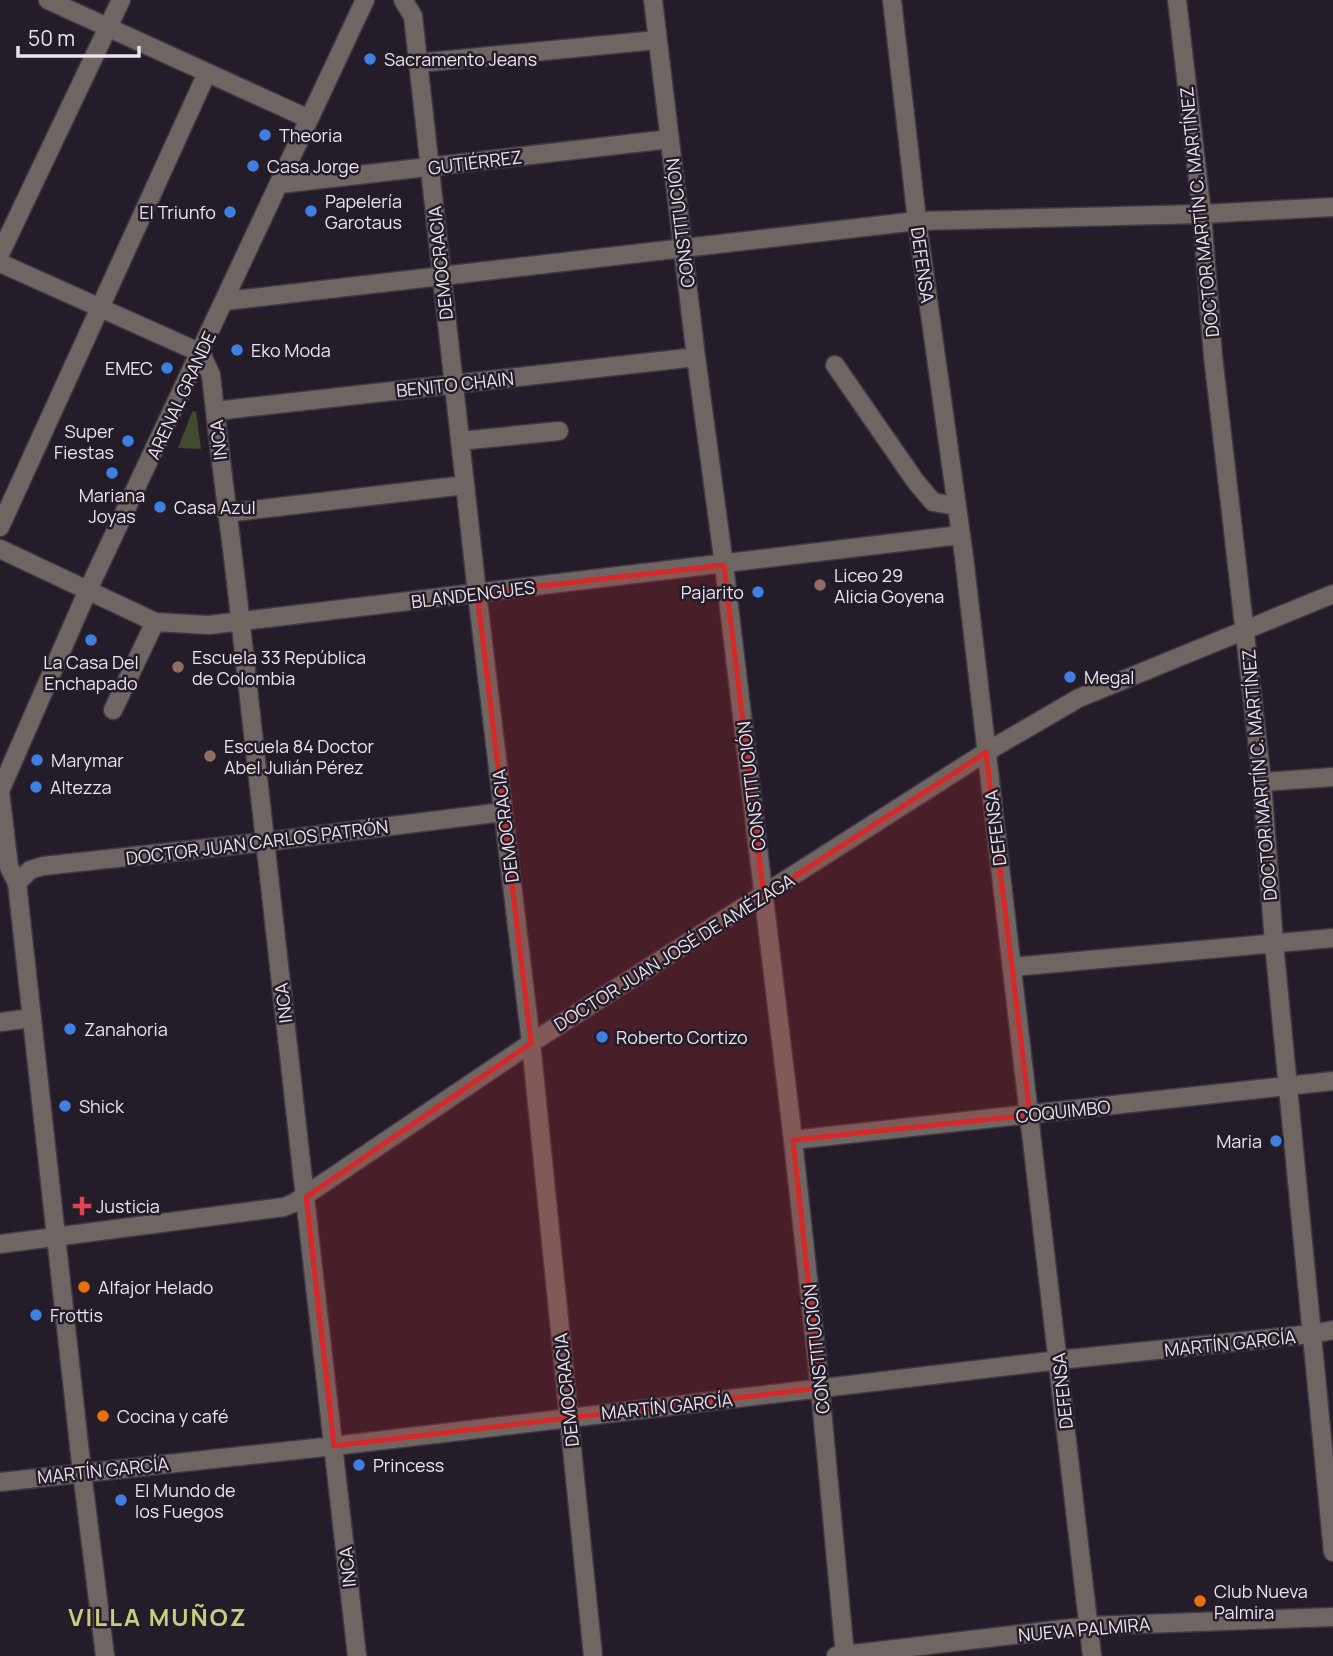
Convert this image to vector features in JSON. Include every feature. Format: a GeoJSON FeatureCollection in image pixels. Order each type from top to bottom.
{"type":"FeatureCollection","features":[{"type":"Feature","properties":{"kind":"street"},"geometry":{"type":"LineString","coordinates":[[48,0],[309,119]]}},
{"type":"Feature","properties":{"kind":"street"},"geometry":{"type":"LineString","coordinates":[[0,254],[121,0]]}},
{"type":"Feature","properties":{"kind":"street","name":"ARENAL GRANDE"},"geometry":{"type":"LineString","coordinates":[[0,791],[88,590],[365,0]]}},
{"type":"Feature","properties":{"kind":"street","name":"DEMOCRACIA"},"geometry":{"type":"LineString","coordinates":[[403,0],[414,8],[477,593],[531,1043],[593,1656]]}},
{"type":"Feature","properties":{"kind":"street","name":"CONSTITUCIÓN"},"geometry":{"type":"LineString","coordinates":[[653,0],[793,1140],[820,1388],[842,1656]]}},
{"type":"Feature","properties":{"kind":"street","name":"DEFENSA"},"geometry":{"type":"LineString","coordinates":[[892,0],[917,221],[960,536],[1030,1115],[1092,1656]]}},
{"type":"Feature","properties":{"kind":"street","name":"DOCTOR MARTÍN C. MARTÍNEZ"},"geometry":{"type":"LineString","coordinates":[[1177,0],[1202,214],[1213,356],[1262,782],[1274,943],[1333,1552]]}},
{"type":"Feature","properties":{"kind":"street"},"geometry":{"type":"LineString","coordinates":[[418,63],[657,40]]}},
{"type":"Feature","properties":{"kind":"street"},"geometry":{"type":"LineString","coordinates":[[0,527],[207,73]]}},
{"type":"Feature","properties":{"kind":"street","name":"GUTIÉRREZ"},"geometry":{"type":"LineString","coordinates":[[280,184],[670,139]]}},
{"type":"Feature","properties":{"kind":"street"},"geometry":{"type":"LineString","coordinates":[[226,301],[917,221],[1202,214],[1333,207]]}},
{"type":"Feature","properties":{"kind":"street"},"geometry":{"type":"LineString","coordinates":[[0,263],[201,353]]}},
{"type":"Feature","properties":{"kind":"street","name":"INCA"},"geometry":{"type":"LineString","coordinates":[[201,353],[211,375],[241,622],[357,1656]]}},
{"type":"Feature","properties":{"kind":"street","name":"BENITO CHAIN"},"geometry":{"type":"LineString","coordinates":[[215,411],[696,358]]}},
{"type":"Feature","properties":{"kind":"street"},"geometry":{"type":"LineString","coordinates":[[835,365],[916,482],[933,502],[956,506]]}},
{"type":"Feature","properties":{"kind":"street"},"geometry":{"type":"LineString","coordinates":[[460,442],[559,431]]}},
{"type":"Feature","properties":{"kind":"street"},"geometry":{"type":"LineString","coordinates":[[226,513],[465,485]]}},
{"type":"Feature","properties":{"kind":"street","name":"BLANDENGUES"},"geometry":{"type":"LineString","coordinates":[[0,549],[155,622],[209,625],[960,536]]}},
{"type":"Feature","properties":{"kind":"street","name":"DOCTOR JUAN JOSÉ DE AMÉZAGA"},"geometry":{"type":"LineString","coordinates":[[0,1244],[284,1207],[306,1197],[531,1043],[986,752],[1079,698],[1333,594]]}},
{"type":"Feature","properties":{"kind":"street"},"geometry":{"type":"LineString","coordinates":[[113,710],[155,622]]}},
{"type":"Feature","properties":{"kind":"street"},"geometry":{"type":"LineString","coordinates":[[1262,782],[1333,777]]}},
{"type":"Feature","properties":{"kind":"street"},"geometry":{"type":"LineString","coordinates":[[0,791],[9,867],[17,883],[105,1656]]}},
{"type":"Feature","properties":{"kind":"street","name":"DOCTOR JUAN CARLOS PATRÓN"},"geometry":{"type":"LineString","coordinates":[[17,883],[30,870],[43,866],[503,812]]}},
{"type":"Feature","properties":{"kind":"street"},"geometry":{"type":"LineString","coordinates":[[1012,967],[1333,938]]}},
{"type":"Feature","properties":{"kind":"street"},"geometry":{"type":"LineString","coordinates":[[0,1022],[32,1018]]}},
{"type":"Feature","properties":{"kind":"street","name":"COQUIMBO"},"geometry":{"type":"LineString","coordinates":[[793,1140],[1333,1081]]}},
{"type":"Feature","properties":{"kind":"street","name":"MARTÍN GARCÍA"},"geometry":{"type":"LineString","coordinates":[[0,1482],[1333,1330]]}},
{"type":"Feature","properties":{"kind":"street","name":"NUEVA PALMIRA"},"geometry":{"type":"LineString","coordinates":[[842,1656],[1089,1626],[1333,1617]]}},
{"type":"Feature","properties":{"kind":"highlighted area"},"geometry":{"type":"Polygon","coordinates":[[[724,565],[764,896],[986,752],[1030,1115],[793,1140],[820,1388],[334,1446],[306,1197],[531,1043],[477,593],[724,565]]]}},
{"type":"Feature","properties":{"kind":"green space"},"geometry":{"type":"Polygon","coordinates":[[[196,411],[201,449],[178,448],[192,412],[196,411]]]}},
{"type":"Feature","properties":{"kind":"place","name":"Sacramento Jeans"},"geometry":{"type":"Point","coordinates":[370,59]}},
{"type":"Feature","properties":{"kind":"place","name":"Theoria"},"geometry":{"type":"Point","coordinates":[265,135]}},
{"type":"Feature","properties":{"kind":"place","name":"Casa Jorge"},"geometry":{"type":"Point","coordinates":[253,166]}},
{"type":"Feature","properties":{"kind":"place","name":"Papelería Garotaus"},"geometry":{"type":"Point","coordinates":[311,211]}},
{"type":"Feature","properties":{"kind":"place","name":"El Triunfo"},"geometry":{"type":"Point","coordinates":[230,212]}},
{"type":"Feature","properties":{"kind":"place","name":"Eko Moda"},"geometry":{"type":"Point","coordinates":[237,350]}},
{"type":"Feature","properties":{"kind":"place","name":"EMEC"},"geometry":{"type":"Point","coordinates":[167,368]}},
{"type":"Feature","properties":{"kind":"place","name":"Super Fiestas"},"geometry":{"type":"Point","coordinates":[128,441]}},
{"type":"Feature","properties":{"kind":"place","name":"Mariana Joyas"},"geometry":{"type":"Point","coordinates":[112,473]}},
{"type":"Feature","properties":{"kind":"place","name":"Casa Azul"},"geometry":{"type":"Point","coordinates":[160,507]}},
{"type":"Feature","properties":{"kind":"place","name":"Liceo 29 Alicia Goyena"},"geometry":{"type":"Point","coordinates":[820,585]}},
{"type":"Feature","properties":{"kind":"place","name":"Pajarito"},"geometry":{"type":"Point","coordinates":[758,592]}},
{"type":"Feature","properties":{"kind":"place","name":"La Casa Del Enchapado"},"geometry":{"type":"Point","coordinates":[91,640]}},
{"type":"Feature","properties":{"kind":"place","name":"Escuela 33 República de Colombia"},"geometry":{"type":"Point","coordinates":[178,667]}},
{"type":"Feature","properties":{"kind":"place","name":"Megal"},"geometry":{"type":"Point","coordinates":[1070,677]}},
{"type":"Feature","properties":{"kind":"place","name":"Escuela 84 Doctor Abel Julián Pérez"},"geometry":{"type":"Point","coordinates":[210,756]}},
{"type":"Feature","properties":{"kind":"place","name":"Marymar"},"geometry":{"type":"Point","coordinates":[37,760]}},
{"type":"Feature","properties":{"kind":"place","name":"Altezza"},"geometry":{"type":"Point","coordinates":[36,787]}},
{"type":"Feature","properties":{"kind":"place","name":"Zanahoria"},"geometry":{"type":"Point","coordinates":[70,1029]}},
{"type":"Feature","properties":{"kind":"place","name":"Roberto Cortizo"},"geometry":{"type":"Point","coordinates":[602,1037]}},
{"type":"Feature","properties":{"kind":"place","name":"Shick"},"geometry":{"type":"Point","coordinates":[65,1106]}},
{"type":"Feature","properties":{"kind":"place","name":"Maria"},"geometry":{"type":"Point","coordinates":[1276,1141]}},
{"type":"Feature","properties":{"kind":"place","name":"Justicia"},"geometry":{"type":"Point","coordinates":[82,1206]}},
{"type":"Feature","properties":{"kind":"place","name":"Alfajor Helado"},"geometry":{"type":"Point","coordinates":[84,1287]}},
{"type":"Feature","properties":{"kind":"place","name":"Frottis"},"geometry":{"type":"Point","coordinates":[36,1315]}},
{"type":"Feature","properties":{"kind":"place","name":"Cocina y café"},"geometry":{"type":"Point","coordinates":[103,1416]}},
{"type":"Feature","properties":{"kind":"place","name":"Princess"},"geometry":{"type":"Point","coordinates":[359,1465]}},
{"type":"Feature","properties":{"kind":"place","name":"El Mundo de los Fuegos"},"geometry":{"type":"Point","coordinates":[121,1500]}},
{"type":"Feature","properties":{"kind":"place","name":"Club Nueva Palmira"},"geometry":{"type":"Point","coordinates":[1200,1601]}},
{"type":"Feature","properties":{"kind":"district","name":"VILLA MUÑOZ"},"geometry":{"type":"Point","coordinates":[158,1616]}}]}
